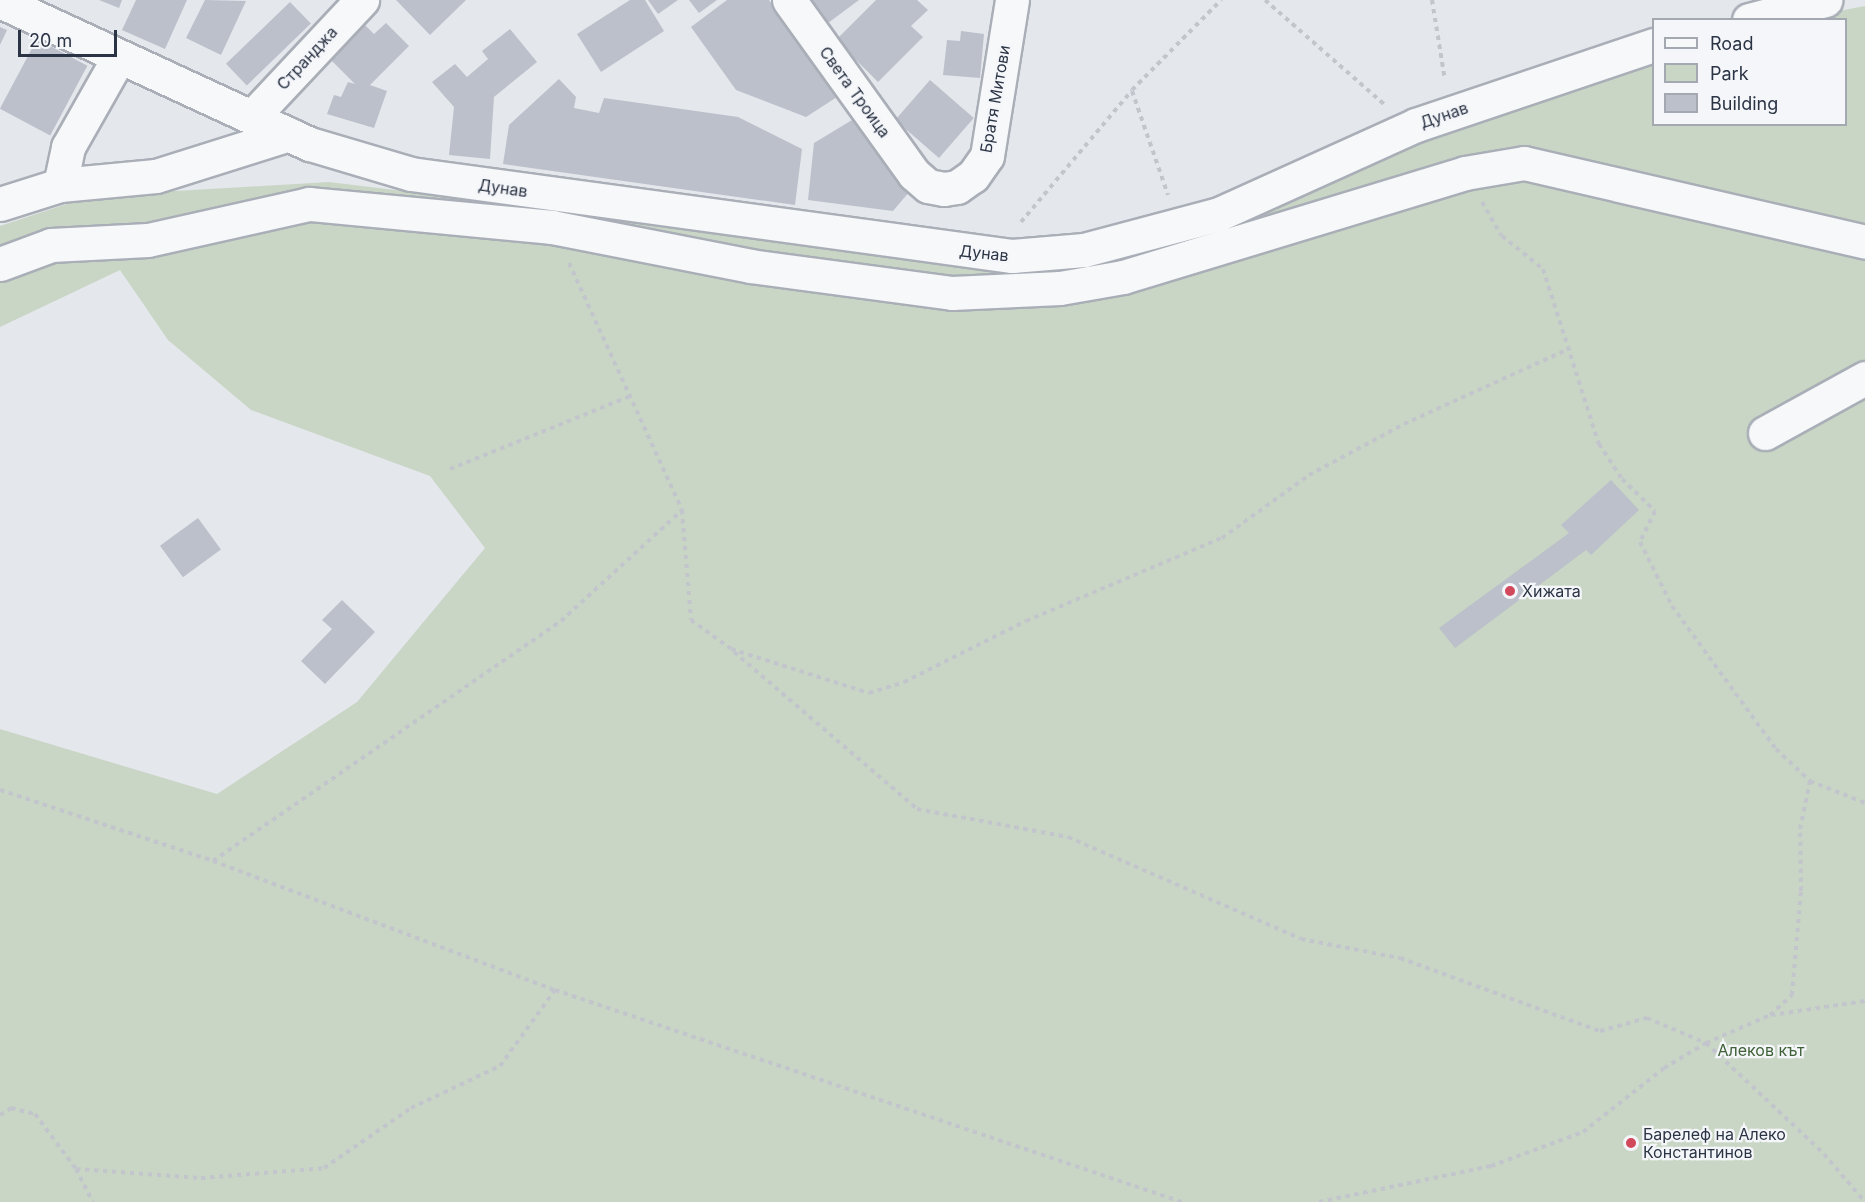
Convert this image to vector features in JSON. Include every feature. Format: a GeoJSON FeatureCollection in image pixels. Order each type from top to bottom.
{"type":"FeatureCollection","features":[{"type":"Feature","properties":{"kind":"street","name":"Странджа"},"geometry":{"type":"LineString","coordinates":[[252,117],[362,0]]}},
{"type":"Feature","properties":{"kind":"street","name":"Света Троица"},"geometry":{"type":"LineString","coordinates":[[789,0],[923,182]]}},
{"type":"Feature","properties":{"kind":"street","name":"Братя Митови"},"geometry":{"type":"LineString","coordinates":[[923,182],[944,189],[957,187],[983,164],[989,147],[1012,0]]}},
{"type":"Feature","properties":{"kind":"street"},"geometry":{"type":"LineString","coordinates":[[1757,18],[1825,0]]}},
{"type":"Feature","properties":{"kind":"street","name":"Дунав"},"geometry":{"type":"LineString","coordinates":[[0,1],[334,153],[423,176],[977,254],[1065,253],[1179,226],[1240,207],[1416,125],[1652,45]]}},
{"type":"Feature","properties":{"kind":"street"},"geometry":{"type":"LineString","coordinates":[[60,185],[68,147],[119,57]]}},
{"type":"Feature","properties":{"kind":"street"},"geometry":{"type":"LineString","coordinates":[[0,204],[60,185],[156,177],[289,134]]}},
{"type":"Feature","properties":{"kind":"street"},"geometry":{"type":"LineString","coordinates":[[0,264],[51,245],[148,240],[309,204],[552,227],[750,266],[952,292],[1060,288],[1123,277],[1465,173],[1524,163],[1865,242]]}},
{"type":"Feature","properties":{"kind":"street"},"geometry":{"type":"LineString","coordinates":[[1765,433],[1865,378]]}},
{"type":"Feature","properties":{"kind":"path"},"geometry":{"type":"LineString","coordinates":[[1018,226],[1132,90],[1221,0]]}},
{"type":"Feature","properties":{"kind":"path"},"geometry":{"type":"LineString","coordinates":[[1265,0],[1335,65],[1416,125]]}},
{"type":"Feature","properties":{"kind":"path"},"geometry":{"type":"LineString","coordinates":[[1432,0],[1450,113]]}},
{"type":"Feature","properties":{"kind":"path"},"geometry":{"type":"LineString","coordinates":[[1132,90],[1179,226]]}},
{"type":"Feature","properties":{"kind":"path"},"geometry":{"type":"LineString","coordinates":[[1465,173],[1502,236],[1543,269],[1571,348],[1599,444],[1622,479],[1655,511],[1640,542],[1672,606],[1776,750],[1810,780],[1865,803]]}},
{"type":"Feature","properties":{"kind":"path"},"geometry":{"type":"LineString","coordinates":[[552,227],[682,510],[690,620],[731,649],[917,809],[1068,837],[1301,939],[1400,958],[1600,1031],[1647,1018],[1706,1043],[1824,1154],[1864,1202]]}},
{"type":"Feature","properties":{"kind":"path"},"geometry":{"type":"LineString","coordinates":[[731,649],[869,693],[904,682],[1026,621],[1222,538],[1309,475],[1404,424],[1571,348]]}},
{"type":"Feature","properties":{"kind":"path"},"geometry":{"type":"LineString","coordinates":[[450,469],[631,396]]}},
{"type":"Feature","properties":{"kind":"path"},"geometry":{"type":"LineString","coordinates":[[213,861],[561,621],[682,510]]}},
{"type":"Feature","properties":{"kind":"path"},"geometry":{"type":"LineString","coordinates":[[1770,1015],[1792,995],[1802,891],[1800,829],[1810,780]]}},
{"type":"Feature","properties":{"kind":"path"},"geometry":{"type":"LineString","coordinates":[[0,790],[213,861],[555,990],[1182,1202]]}},
{"type":"Feature","properties":{"kind":"path"},"geometry":{"type":"LineString","coordinates":[[76,1169],[201,1178],[324,1168],[411,1108],[500,1066],[555,990]]}},
{"type":"Feature","properties":{"kind":"path"},"geometry":{"type":"LineString","coordinates":[[1318,1202],[1491,1166],[1583,1132],[1664,1068],[1706,1043],[1770,1015],[1865,1001]]}},
{"type":"Feature","properties":{"kind":"path"},"geometry":{"type":"LineString","coordinates":[[0,1115],[11,1108],[35,1114],[76,1169],[93,1202]]}},
{"type":"Feature","properties":{"kind":"green space","name":"Алеков кът"},"geometry":{"type":"Polygon","coordinates":[[[1865,6],[1865,1202],[0,1202],[0,729],[217,794],[357,702],[485,548],[430,476],[251,410],[168,340],[120,270],[0,327],[0,226],[91,196],[329,182],[988,262],[1385,153],[1460,124],[1652,60],[1652,126],[1847,126],[1847,18],[1802,18],[1865,6]]]}},
{"type":"Feature","properties":{"kind":"building"},"geometry":{"type":"Polygon","coordinates":[[[99,0],[122,0],[119,8],[99,0]]]}},
{"type":"Feature","properties":{"kind":"building"},"geometry":{"type":"Polygon","coordinates":[[[136,0],[187,0],[165,49],[122,30],[136,0]]]}},
{"type":"Feature","properties":{"kind":"building"},"geometry":{"type":"Polygon","coordinates":[[[205,0],[246,1],[221,55],[186,38],[205,0]]]}},
{"type":"Feature","properties":{"kind":"building"},"geometry":{"type":"Polygon","coordinates":[[[396,0],[466,0],[430,35],[396,0]]]}},
{"type":"Feature","properties":{"kind":"building"},"geometry":{"type":"Polygon","coordinates":[[[630,0],[645,0],[664,31],[601,72],[577,34],[630,0]]]}},
{"type":"Feature","properties":{"kind":"building"},"geometry":{"type":"Polygon","coordinates":[[[648,0],[678,0],[658,14],[648,0]]]}},
{"type":"Feature","properties":{"kind":"building"},"geometry":{"type":"Polygon","coordinates":[[[689,0],[717,0],[699,13],[689,0]]]}},
{"type":"Feature","properties":{"kind":"building"},"geometry":{"type":"Polygon","coordinates":[[[727,0],[769,0],[837,97],[806,117],[736,90],[691,27],[727,0]]]}},
{"type":"Feature","properties":{"kind":"building"},"geometry":{"type":"Polygon","coordinates":[[[811,0],[859,0],[828,23],[811,0]]]}},
{"type":"Feature","properties":{"kind":"building"},"geometry":{"type":"Polygon","coordinates":[[[876,0],[917,0],[928,10],[911,26],[923,37],[878,82],[836,40],[876,0]]]}},
{"type":"Feature","properties":{"kind":"building"},"geometry":{"type":"Polygon","coordinates":[[[290,2],[311,24],[247,85],[226,64],[290,2]]]}},
{"type":"Feature","properties":{"kind":"building"},"geometry":{"type":"Polygon","coordinates":[[[386,23],[409,46],[370,85],[387,91],[374,128],[327,114],[334,95],[341,97],[348,82],[355,84],[329,58],[364,24],[374,34],[386,23]]]}},
{"type":"Feature","properties":{"kind":"building"},"geometry":{"type":"Polygon","coordinates":[[[0,27],[7,30],[0,45],[0,27]]]}},
{"type":"Feature","properties":{"kind":"building"},"geometry":{"type":"Polygon","coordinates":[[[510,29],[537,62],[494,97],[490,159],[449,155],[454,107],[432,82],[455,64],[467,77],[488,59],[482,51],[510,29]]]}},
{"type":"Feature","properties":{"kind":"building"},"geometry":{"type":"Polygon","coordinates":[[[961,31],[984,34],[980,78],[943,75],[947,40],[960,41],[961,31]]]}},
{"type":"Feature","properties":{"kind":"building"},"geometry":{"type":"Polygon","coordinates":[[[37,39],[87,66],[50,136],[0,109],[37,39]]]}},
{"type":"Feature","properties":{"kind":"building"},"geometry":{"type":"Polygon","coordinates":[[[559,79],[576,97],[574,108],[599,113],[604,98],[738,117],[802,149],[795,205],[503,164],[509,125],[559,79]]]}},
{"type":"Feature","properties":{"kind":"building"},"geometry":{"type":"Polygon","coordinates":[[[930,80],[974,118],[939,158],[895,120],[930,80]]]}},
{"type":"Feature","properties":{"kind":"building"},"geometry":{"type":"Polygon","coordinates":[[[857,117],[910,191],[893,211],[808,200],[814,143],[857,117]]]}},
{"type":"Feature","properties":{"kind":"building","name":"Хижата"},"geometry":{"type":"Polygon","coordinates":[[[1611,480],[1639,510],[1591,555],[1586,550],[1455,648],[1439,628],[1569,533],[1561,525],[1611,480]]]}},
{"type":"Feature","properties":{"kind":"building"},"geometry":{"type":"Polygon","coordinates":[[[198,518],[221,550],[183,577],[160,546],[198,518]]]}},
{"type":"Feature","properties":{"kind":"building"},"geometry":{"type":"Polygon","coordinates":[[[342,600],[375,632],[325,684],[301,661],[332,629],[322,620],[342,600]]]}},
{"type":"Feature","properties":{"kind":"place","name":"Хижата"},"geometry":{"type":"Point","coordinates":[1510,591]}},
{"type":"Feature","properties":{"kind":"place","name":"Барелеф на Алеко Константинов"},"geometry":{"type":"Point","coordinates":[1631,1143]}}]}
